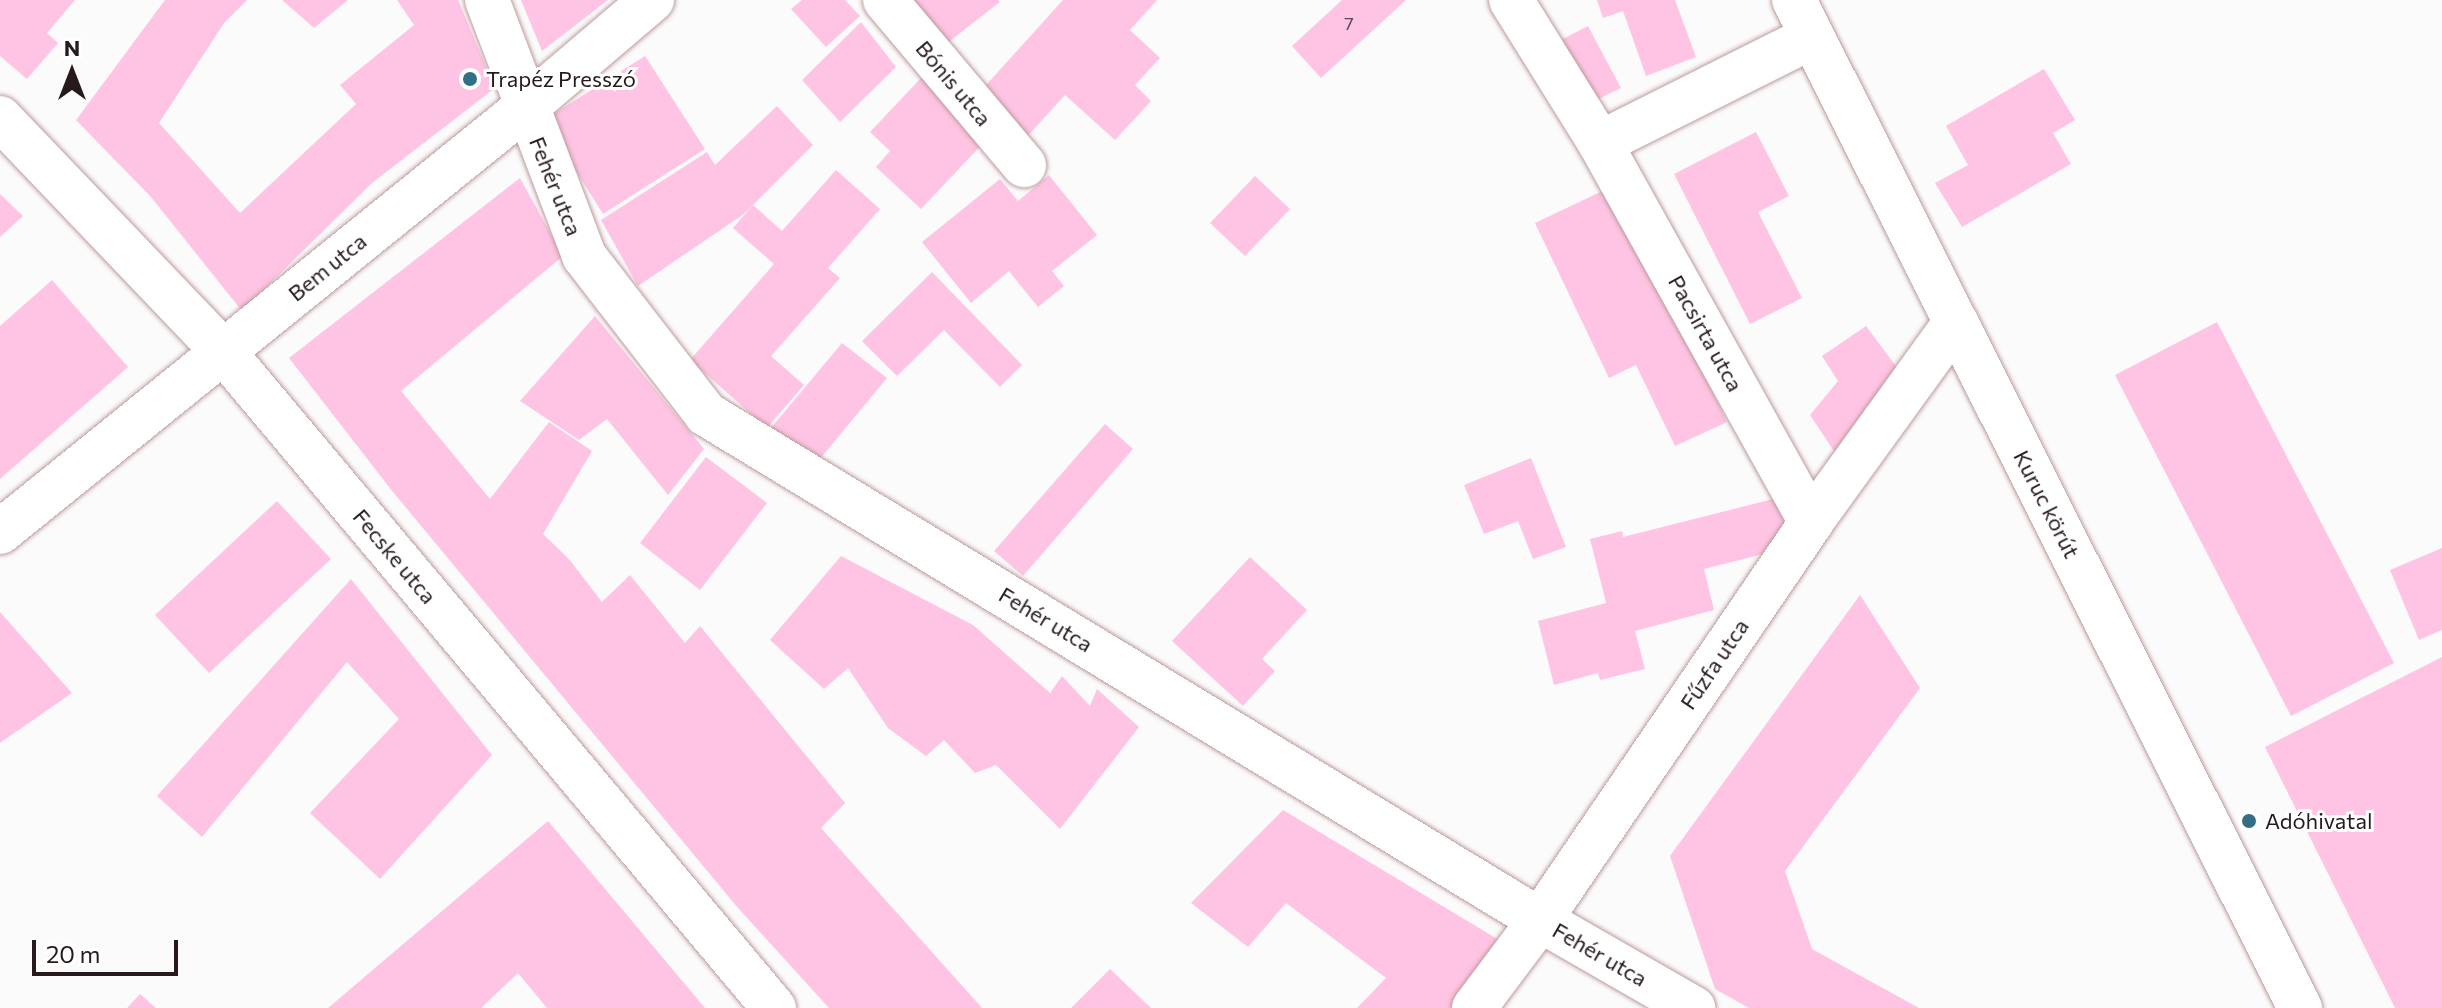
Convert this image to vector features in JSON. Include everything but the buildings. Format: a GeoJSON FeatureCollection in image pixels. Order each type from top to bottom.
{"type":"FeatureCollection","features":[{"type":"Feature","properties":{"kind":"street","name":"Fehér utca"},"geometry":{"type":"LineString","coordinates":[[487,0],[525,108],[584,256],[706,414],[1540,920],[1693,1008]]}},
{"type":"Feature","properties":{"kind":"street","name":"Bem utca"},"geometry":{"type":"LineString","coordinates":[[0,532],[525,108],[652,0]]}},
{"type":"Feature","properties":{"kind":"street","name":"Bónis utca"},"geometry":{"type":"LineString","coordinates":[[885,0],[1024,165]]}},
{"type":"Feature","properties":{"kind":"street","name":"Pacsirta utca"},"geometry":{"type":"LineString","coordinates":[[1511,0],[1600,143],[1811,522]]}},
{"type":"Feature","properties":{"kind":"street"},"geometry":{"type":"LineString","coordinates":[[1600,143],[1803,19]]}},
{"type":"Feature","properties":{"kind":"street","name":"Kuruc körút"},"geometry":{"type":"LineString","coordinates":[[1803,19],[2300,1008]]}},
{"type":"Feature","properties":{"kind":"street","name":"Fecske utca"},"geometry":{"type":"LineString","coordinates":[[0,118],[222,350],[774,1008]]}},
{"type":"Feature","properties":{"kind":"street","name":"Fűzfa utca"},"geometry":{"type":"LineString","coordinates":[[1474,1008],[1540,920],[1811,522],[1956,322]]}},
{"type":"Feature","properties":{"kind":"place","name":"Trapéz Presszó"},"geometry":{"type":"Point","coordinates":[470,79]}},
{"type":"Feature","properties":{"kind":"place","name":"Adóhivatal"},"geometry":{"type":"Point","coordinates":[2249,821]}}]}
